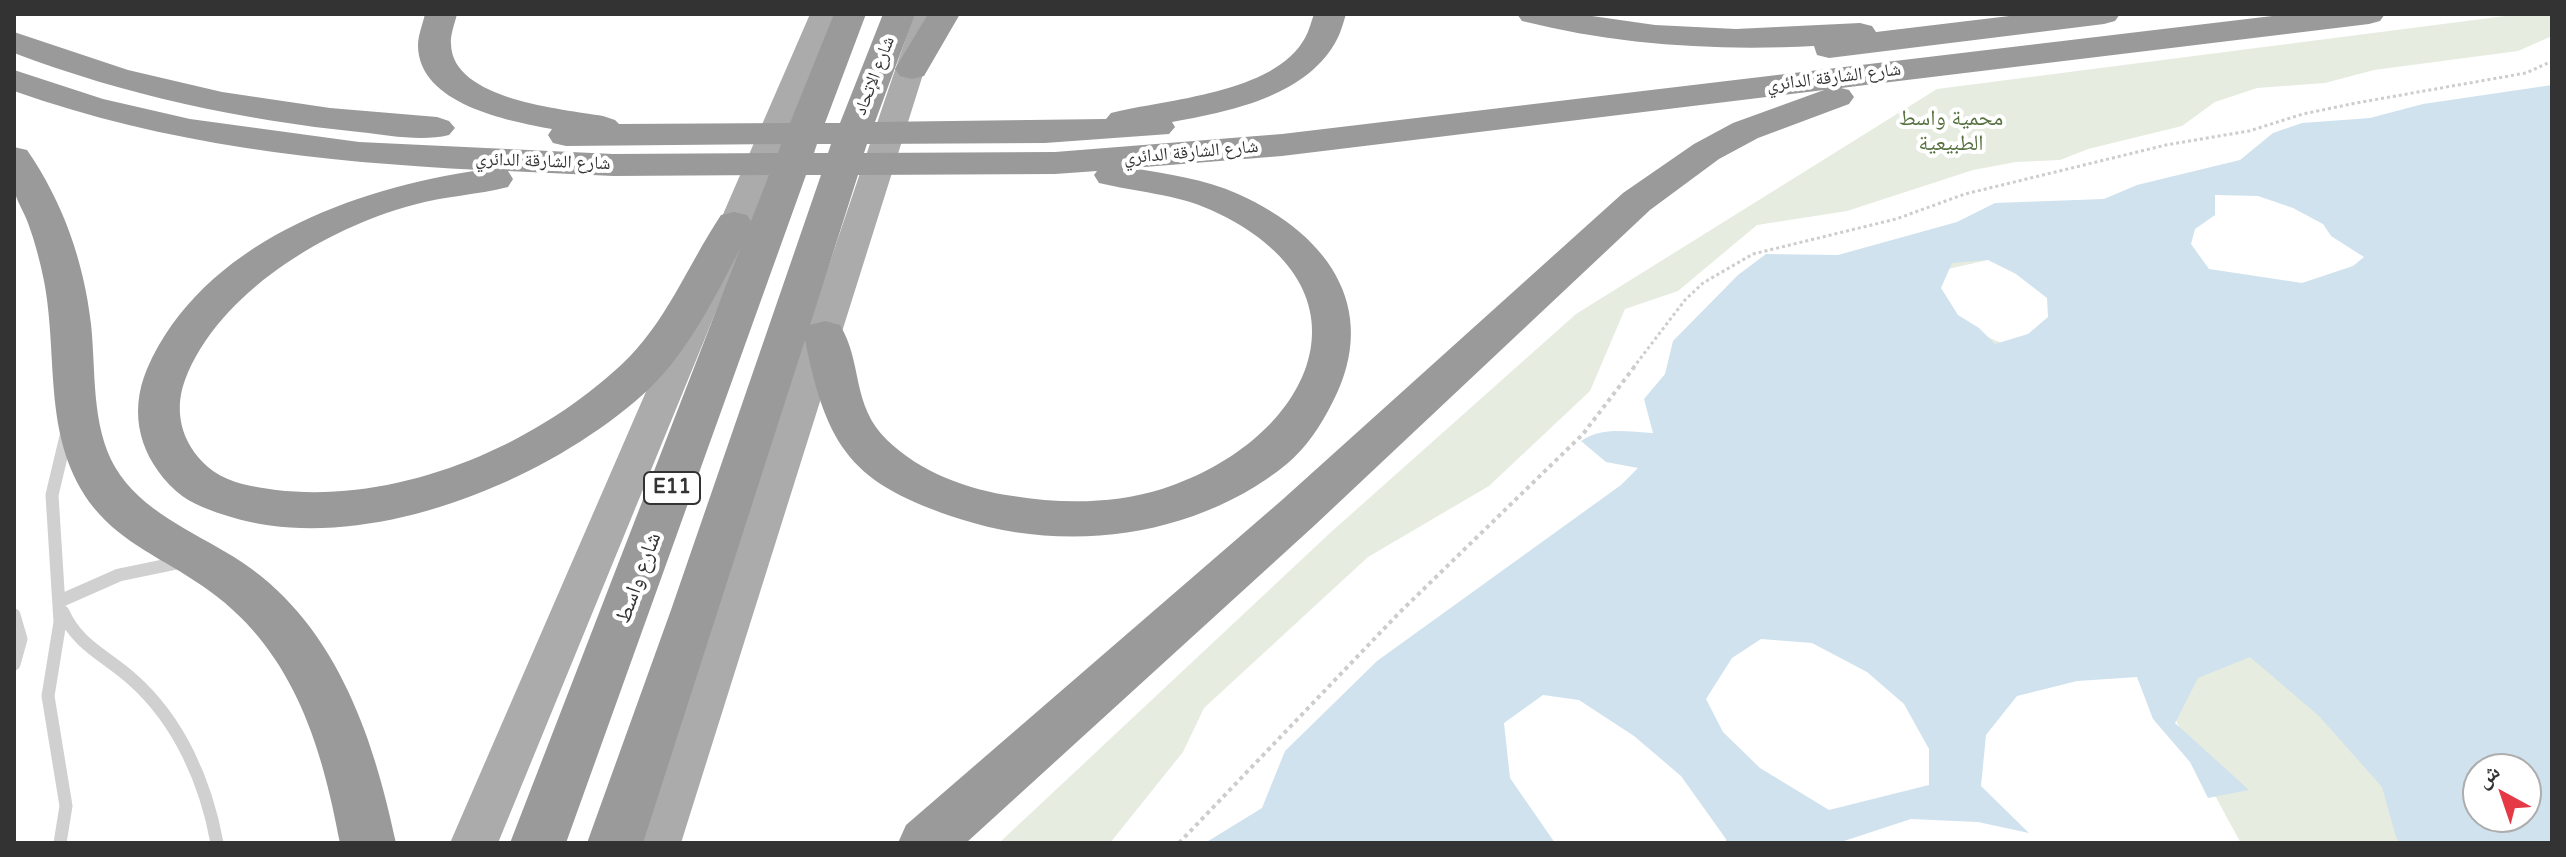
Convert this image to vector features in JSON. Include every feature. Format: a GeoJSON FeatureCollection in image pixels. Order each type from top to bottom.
{"type":"FeatureCollection","features":[{"type":"Feature","properties":{"kind":"highway"},"geometry":{"type":"LineString","coordinates":[[441,14],[433,33],[433,54],[443,75],[464,92],[496,106],[625,149]]}},
{"type":"Feature","properties":{"kind":"highway","name":"شارع واسط"},"geometry":{"type":"LineString","coordinates":[[538,843],[803,131],[850,14]]}},
{"type":"Feature","properties":{"kind":"highway","name":"شارع الإتحاد"},"geometry":{"type":"LineString","coordinates":[[615,843],[696,610],[851,139],[899,14]]}},
{"type":"Feature","properties":{"kind":"highway"},"geometry":{"type":"LineString","coordinates":[[912,69],[944,14]]}},
{"type":"Feature","properties":{"kind":"highway"},"geometry":{"type":"LineString","coordinates":[[1050,148],[1254,91],[1289,71],[1314,49],[1328,26],[1330,14]]}},
{"type":"Feature","properties":{"kind":"highway"},"geometry":{"type":"LineString","coordinates":[[1533,14],[1616,31],[1745,41],[1927,27],[2006,25]]}},
{"type":"Feature","properties":{"kind":"highway","name":"شارع الشارقة الدائري"},"geometry":{"type":"LineString","coordinates":[[14,80],[63,99],[139,120],[257,142],[359,153],[1282,145],[2097,31],[2369,14]]}},
{"type":"Feature","properties":{"kind":"highway","name":"شارع الشارقة الدائري"},"geometry":{"type":"LineString","coordinates":[[1050,148],[1235,121],[1676,69],[2006,25],[2097,31]]}},
{"type":"Feature","properties":{"kind":"highway"},"geometry":{"type":"LineString","coordinates":[[926,843],[1350,466],[1629,206],[1698,155],[1745,129],[1797,108],[2097,31]]}},
{"type":"Feature","properties":{"kind":"highway","name":"شارع الشارقة الدائري"},"geometry":{"type":"LineString","coordinates":[[14,42],[138,82],[297,113],[393,125],[545,135],[625,149]]}},
{"type":"Feature","properties":{"kind":"highway"},"geometry":{"type":"LineString","coordinates":[[825,335],[840,400],[851,427],[870,451],[896,473],[929,490],[981,509],[1041,519],[1103,518],[1165,507],[1216,486],[1274,449],[1308,412],[1328,370],[1334,341],[1332,309],[1318,275],[1291,244],[1259,220],[1221,201],[1050,148]]}},
{"type":"Feature","properties":{"kind":"highway"},"geometry":{"type":"LineString","coordinates":[[625,149],[437,188],[370,206],[278,252],[233,285],[195,322],[169,361],[157,401],[161,440],[189,477],[226,499],[283,512],[347,510],[427,493],[501,465],[554,439],[598,409],[637,376],[677,325],[734,224]]}},
{"type":"Feature","properties":{"kind":"highway"},"geometry":{"type":"LineString","coordinates":[[14,158],[41,206],[62,270],[69,306],[75,406],[86,457],[101,484],[122,508],[149,530],[221,573],[256,602],[288,635],[311,668],[330,706],[360,794],[368,843]]}},
{"type":"Feature","properties":{"kind":"main road"},"geometry":{"type":"LineString","coordinates":[[657,843],[928,14]]}},
{"type":"Feature","properties":{"kind":"main road"},"geometry":{"type":"LineString","coordinates":[[474,843],[819,19]]}},
{"type":"Feature","properties":{"kind":"lane"},"geometry":{"type":"LineString","coordinates":[[60,843],[66,806],[48,696],[57,652],[60,601],[52,495],[59,456],[75,406]]}},
{"type":"Feature","properties":{"kind":"lane"},"geometry":{"type":"LineString","coordinates":[[60,601],[119,575],[147,567],[200,561]]}},
{"type":"Feature","properties":{"kind":"lane"},"geometry":{"type":"LineString","coordinates":[[60,601],[71,631],[138,684],[171,728],[204,792],[217,843]]}},
{"type":"Feature","properties":{"kind":"lane"},"geometry":{"type":"LineString","coordinates":[[14,615],[21,639],[14,664]]}},
{"type":"Feature","properties":{"kind":"path"},"geometry":{"type":"LineString","coordinates":[[1179,843],[1399,613],[1583,434],[1685,300],[1730,266],[1785,244],[1896,219],[1983,190],[2166,145],[2249,131],[2343,106],[2526,73],[2552,61]]}},
{"type":"Feature","properties":{"kind":"green space","name":"محمية واسط الطبيعية"},"geometry":{"type":"Polygon","coordinates":[[[2521,14],[2552,14],[2552,36],[2518,51],[2374,70],[2325,83],[2257,88],[2215,102],[2182,126],[2088,149],[2060,160],[2016,162],[1973,170],[1847,211],[1757,225],[1678,291],[1625,309],[1590,391],[1489,486],[1368,557],[1204,708],[1183,752],[1110,843],[999,843],[1330,533],[1576,314],[1937,89],[2521,14]]]}},
{"type":"Feature","properties":{"kind":"green space"},"geometry":{"type":"Polygon","coordinates":[[[1964,227],[1988,260],[1930,273],[1938,309],[1976,332],[2025,353],[2296,661],[2404,793],[2430,843],[2241,843],[2115,605],[2060,513],[1974,400],[1845,260],[1964,227]]]}},
{"type":"Feature","properties":{"kind":"water"},"geometry":{"type":"Polygon","coordinates":[[[2552,85],[2552,843],[2400,843],[2382,787],[2319,716],[2250,657],[2198,678],[2175,723],[2249,790],[2208,798],[2190,762],[2153,719],[2137,677],[2077,681],[2017,696],[1986,735],[1981,786],[2029,833],[1978,822],[1911,819],[1838,843],[1726,843],[1681,776],[1634,736],[1579,700],[1543,695],[1504,723],[1510,778],[1555,843],[1205,843],[1262,808],[1285,751],[1377,661],[1621,485],[1638,468],[1606,462],[1581,441],[1607,432],[1653,433],[1644,399],[1665,374],[1673,341],[1738,275],[1766,254],[1838,255],[1957,222],[1995,203],[2104,199],[2137,185],[2240,160],[2273,133],[2302,123],[2370,118],[2423,104],[2552,85]],[[2215,195],[2215,215],[2195,229],[2191,244],[2209,269],[2302,283],[2353,266],[2364,257],[2331,236],[2323,224],[2293,208],[2258,196],[2215,195]],[[1988,260],[1952,263],[1941,288],[1958,315],[1979,328],[1995,344],[2028,334],[2048,317],[2047,298],[2016,274],[1988,260]],[[1761,639],[1732,658],[1706,699],[1723,732],[1760,768],[1829,810],[1929,785],[1929,749],[1904,704],[1867,672],[1812,643],[1761,639]]]}}]}
